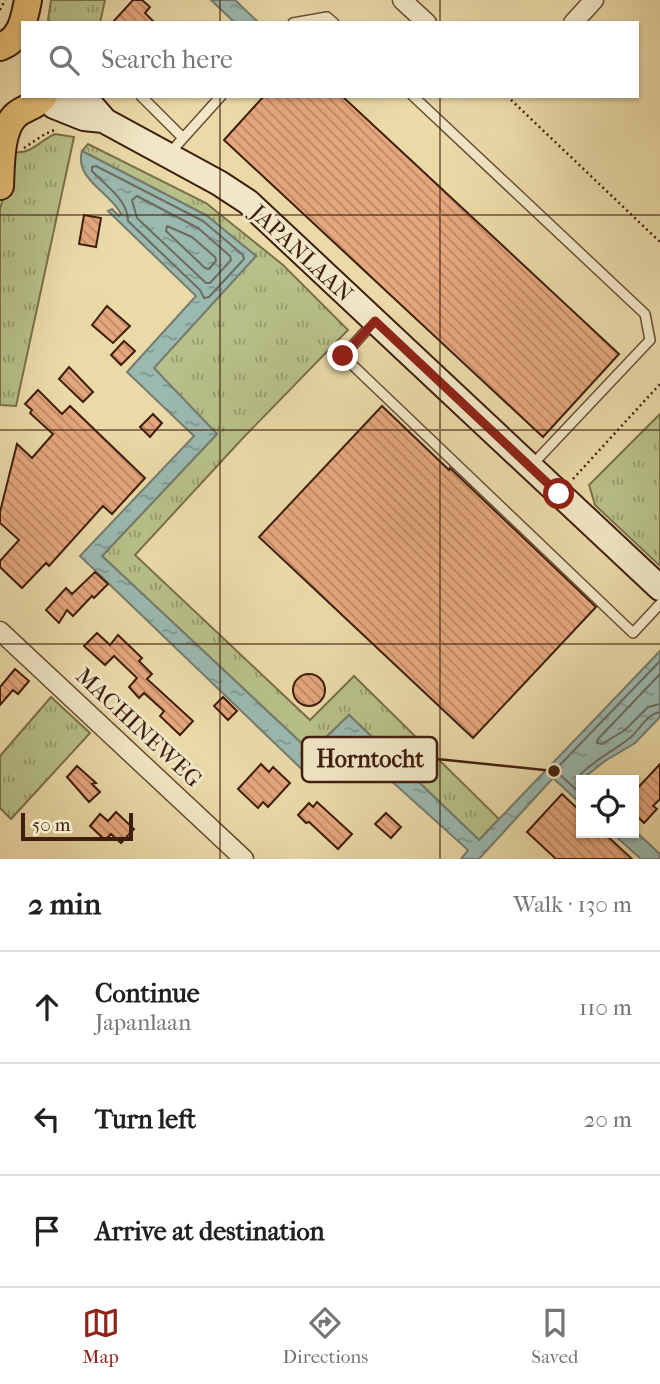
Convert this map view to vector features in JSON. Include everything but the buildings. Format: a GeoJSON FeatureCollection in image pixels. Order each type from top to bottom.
{"type":"FeatureCollection","features":[{"type":"Feature","properties":{"kind":"main road"},"geometry":{"type":"LineString","coordinates":[[8,38],[6,28],[22,0]]}},
{"type":"Feature","properties":{"kind":"main road"},"geometry":{"type":"LineString","coordinates":[[8,38],[28,0]]}},
{"type":"Feature","properties":{"kind":"main road"},"geometry":{"type":"LineString","coordinates":[[42,21],[44,0]]}},
{"type":"Feature","properties":{"kind":"main road"},"geometry":{"type":"LineString","coordinates":[[0,188],[12,128],[39,118],[60,105]]}},
{"type":"Feature","properties":{"kind":"street"},"geometry":{"type":"LineString","coordinates":[[402,0],[425,21]]}},
{"type":"Feature","properties":{"kind":"street"},"geometry":{"type":"LineString","coordinates":[[575,21],[594,0]]}},
{"type":"Feature","properties":{"kind":"street","name":"JAPANLAAN"},"geometry":{"type":"LineString","coordinates":[[60,105],[84,118],[105,121],[175,147],[219,183],[248,202],[660,588]]}},
{"type":"Feature","properties":{"kind":"street","name":"MACHINEWEG"},"geometry":{"type":"LineString","coordinates":[[0,631],[244,859]]}},
{"type":"Feature","properties":{"kind":"lane"},"geometry":{"type":"LineString","coordinates":[[304,21],[327,17],[332,21]]}},
{"type":"Feature","properties":{"kind":"lane"},"geometry":{"type":"LineString","coordinates":[[142,98],[175,147],[219,98]]}},
{"type":"Feature","properties":{"kind":"lane"},"geometry":{"type":"LineString","coordinates":[[415,98],[645,314],[650,340],[531,466]]}},
{"type":"Feature","properties":{"kind":"lane"},"geometry":{"type":"LineString","coordinates":[[375,321],[343,356],[633,633],[660,604]]}},
{"type":"Feature","properties":{"kind":"path"},"geometry":{"type":"LineString","coordinates":[[0,10],[5,0]]}},
{"type":"Feature","properties":{"kind":"path"},"geometry":{"type":"LineString","coordinates":[[508,98],[660,242]]}},
{"type":"Feature","properties":{"kind":"path"},"geometry":{"type":"LineString","coordinates":[[12,128],[28,147],[56,129],[60,105]]}},
{"type":"Feature","properties":{"kind":"path"},"geometry":{"type":"LineString","coordinates":[[559,494],[660,384]]}},
{"type":"Feature","properties":{"kind":"green space"},"geometry":{"type":"Polygon","coordinates":[[[51,0],[105,0],[100,21],[48,20],[51,0]]]}},
{"type":"Feature","properties":{"kind":"green space"},"geometry":{"type":"Polygon","coordinates":[[[55,134],[74,137],[16,406],[0,405],[0,209],[16,152],[31,149],[55,134]]]}},
{"type":"Feature","properties":{"kind":"green space"},"geometry":{"type":"Polygon","coordinates":[[[88,144],[206,203],[283,265],[348,330],[135,555],[310,720],[354,676],[499,819],[479,840],[349,715],[311,752],[102,556],[217,434],[153,368],[256,256],[206,215],[82,151],[88,144]]]}},
{"type":"Feature","properties":{"kind":"green space"},"geometry":{"type":"Polygon","coordinates":[[[660,414],[660,566],[595,505],[589,485],[660,414]]]}},
{"type":"Feature","properties":{"kind":"green space"},"geometry":{"type":"Polygon","coordinates":[[[51,697],[90,733],[11,819],[0,808],[0,756],[51,697]]]}},
{"type":"Feature","properties":{"kind":"water"},"geometry":{"type":"Polygon","coordinates":[[[211,0],[235,0],[257,21],[233,21],[211,0]]]}},
{"type":"Feature","properties":{"kind":"water"},"geometry":{"type":"Polygon","coordinates":[[[82,151],[206,215],[256,256],[154,368],[217,434],[102,556],[311,752],[349,715],[479,840],[660,651],[660,717],[635,743],[587,775],[576,775],[576,799],[553,778],[479,859],[461,859],[468,850],[348,742],[312,779],[80,556],[194,436],[127,372],[196,296],[108,211],[112,209],[119,216],[121,214],[88,177],[81,161],[82,151]]]}},
{"type":"Feature","properties":{"kind":"water"},"geometry":{"type":"Polygon","coordinates":[[[639,835],[660,854],[660,859],[641,859],[618,838],[639,838],[639,835]]]}},
{"type":"Feature","properties":{"kind":"place","name":"Horntocht"},"geometry":{"type":"Point","coordinates":[554,771]}},
{"type":"Feature","properties":{"kind":"route"},"geometry":{"type":"LineString","coordinates":[[343,356],[375,321],[559,494]]}}]}
